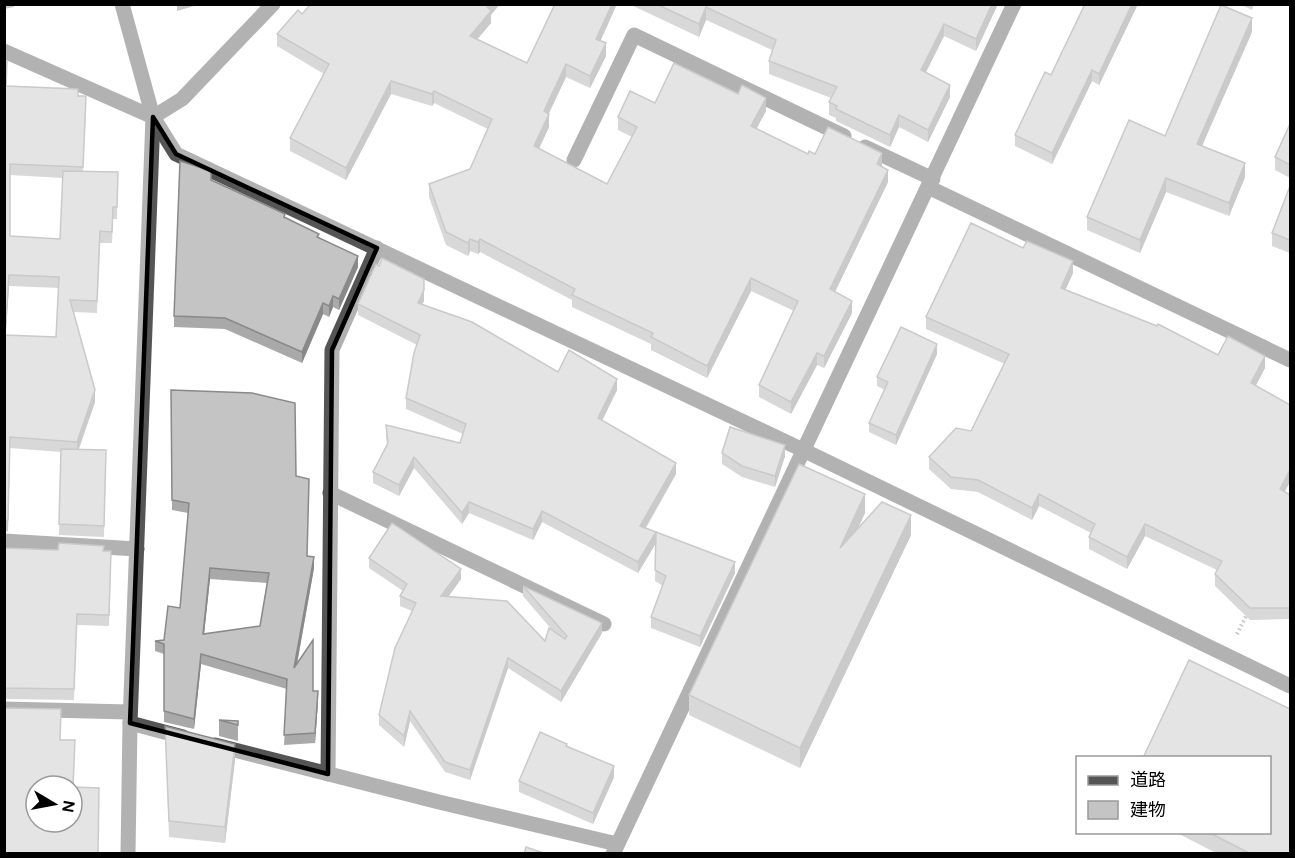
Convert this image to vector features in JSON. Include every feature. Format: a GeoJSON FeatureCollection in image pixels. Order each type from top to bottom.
{"type":"FeatureCollection","features":[{"type":"Feature","properties":{"kind":"street"},"geometry":{"type":"LineString","coordinates":[[122,4],[153,117],[176,154],[804,450],[1290,686]]}},
{"type":"Feature","properties":{"kind":"street"},"geometry":{"type":"LineString","coordinates":[[153,117],[182,99],[273,4]]}},
{"type":"Feature","properties":{"kind":"street"},"geometry":{"type":"LineString","coordinates":[[4,709],[130,718],[328,774],[615,849],[1014,4]]}},
{"type":"Feature","properties":{"kind":"street"},"geometry":{"type":"LineString","coordinates":[[574,160],[634,35],[1290,360]]}},
{"type":"Feature","properties":{"kind":"street"},"geometry":{"type":"LineString","coordinates":[[4,51],[153,117]]}},
{"type":"Feature","properties":{"kind":"street"},"geometry":{"type":"LineString","coordinates":[[128,854],[130,718],[153,117]]}},
{"type":"Feature","properties":{"kind":"street"},"geometry":{"type":"LineString","coordinates":[[328,774],[332,350],[377,248]]}},
{"type":"Feature","properties":{"kind":"street"},"geometry":{"type":"LineString","coordinates":[[330,493],[604,624]]}},
{"type":"Feature","properties":{"kind":"street"},"geometry":{"type":"LineString","coordinates":[[4,541],[137,549]]}},
{"type":"Feature","properties":{"kind":"path"},"geometry":{"type":"LineString","coordinates":[[1227,655],[1248,612]]}},
{"type":"Feature","properties":{"kind":"highlighted area"},"geometry":{"type":"Polygon","coordinates":[[[153,117],[176,154],[377,248],[332,350],[328,774],[130,723],[153,117]]]}},
{"type":"Feature","properties":{"kind":"building"},"geometry":{"type":"Polygon","coordinates":[[[311,4],[489,4],[487,7],[491,11],[470,36],[527,63],[555,4],[612,4],[596,39],[606,43],[590,76],[566,64],[544,111],[549,114],[534,146],[607,184],[637,127],[618,117],[630,91],[655,103],[674,63],[738,94],[742,85],[766,98],[751,126],[808,154],[809,151],[815,154],[828,127],[882,153],[877,164],[888,170],[830,289],[852,301],[824,356],[817,353],[791,402],[759,385],[798,301],[751,278],[707,366],[651,337],[653,333],[572,295],[575,289],[480,239],[478,242],[470,239],[468,243],[446,232],[429,184],[470,169],[492,119],[434,91],[432,94],[391,81],[346,168],[290,138],[329,64],[277,34],[298,10],[302,14],[311,4]]]}},
{"type":"Feature","properties":{"kind":"building"},"geometry":{"type":"Polygon","coordinates":[[[656,4],[992,4],[976,39],[944,24],[921,70],[950,85],[928,130],[899,115],[890,135],[836,109],[837,106],[829,102],[837,87],[769,61],[776,40],[706,7],[699,24],[656,4]]]}},
{"type":"Feature","properties":{"kind":"building"},"geometry":{"type":"Polygon","coordinates":[[[1085,4],[1132,4],[1099,74],[1092,70],[1052,153],[1015,135],[1045,72],[1051,75],[1085,4]]]}},
{"type":"Feature","properties":{"kind":"building"},"geometry":{"type":"Polygon","coordinates":[[[1221,5],[1252,18],[1197,144],[1245,163],[1229,203],[1166,178],[1140,240],[1087,217],[1129,120],[1165,136],[1221,5]]]}},
{"type":"Feature","properties":{"kind":"building"},"geometry":{"type":"Polygon","coordinates":[[[4,61],[7,61],[6,86],[78,89],[78,96],[86,96],[83,167],[10,164],[10,236],[60,239],[63,171],[118,172],[117,207],[113,207],[112,232],[100,231],[97,301],[70,300],[95,390],[77,442],[10,437],[8,520],[4,521],[4,61]],[[9,275],[5,335],[56,337],[59,277],[9,275]]]}},
{"type":"Feature","properties":{"kind":"building"},"geometry":{"type":"Polygon","coordinates":[[[1290,124],[1290,165],[1275,157],[1290,124]]]}},
{"type":"Feature","properties":{"kind":"building"},"geometry":{"type":"Polygon","coordinates":[[[180,161],[211,171],[211,180],[285,214],[284,217],[319,234],[317,237],[358,256],[339,299],[333,296],[329,306],[323,303],[302,352],[225,318],[174,316],[180,161]]]}},
{"type":"Feature","properties":{"kind":"building"},"geometry":{"type":"Polygon","coordinates":[[[1290,186],[1290,240],[1272,233],[1290,186]]]}},
{"type":"Feature","properties":{"kind":"building"},"geometry":{"type":"Polygon","coordinates":[[[971,223],[1023,248],[1027,241],[1073,261],[1061,288],[1157,326],[1158,324],[1218,355],[1228,336],[1265,356],[1251,383],[1290,405],[1290,470],[1280,489],[1290,495],[1290,608],[1250,608],[1215,574],[1222,561],[1145,524],[1127,557],[1089,537],[1095,524],[1039,494],[1032,508],[978,480],[951,477],[929,457],[956,428],[971,431],[1009,354],[926,317],[971,223]]]}},
{"type":"Feature","properties":{"kind":"building"},"geometry":{"type":"Polygon","coordinates":[[[382,258],[424,279],[424,290],[418,303],[472,322],[558,372],[569,350],[617,379],[598,418],[676,463],[640,526],[656,532],[638,562],[542,511],[533,529],[469,502],[462,513],[414,457],[399,485],[373,472],[388,443],[386,425],[460,443],[466,424],[406,398],[414,353],[420,335],[358,304],[376,264],[379,266],[382,258]]]}},
{"type":"Feature","properties":{"kind":"building"},"geometry":{"type":"Polygon","coordinates":[[[901,327],[937,344],[896,435],[869,423],[888,382],[877,377],[901,327]]]}},
{"type":"Feature","properties":{"kind":"building"},"geometry":{"type":"Polygon","coordinates":[[[171,390],[252,393],[295,403],[296,476],[309,479],[307,556],[314,557],[294,668],[313,640],[313,691],[318,691],[315,733],[284,735],[287,679],[201,654],[194,719],[164,711],[164,644],[155,641],[164,640],[168,606],[180,608],[189,503],[172,500],[171,390]],[[210,568],[203,634],[260,626],[269,573],[210,568]]]}},
{"type":"Feature","properties":{"kind":"building"},"geometry":{"type":"Polygon","coordinates":[[[730,427],[785,445],[775,476],[742,466],[722,453],[730,427]]]}},
{"type":"Feature","properties":{"kind":"building"},"geometry":{"type":"Polygon","coordinates":[[[61,449],[106,450],[104,526],[59,524],[61,449]]]}},
{"type":"Feature","properties":{"kind":"building"},"geometry":{"type":"Polygon","coordinates":[[[799,464],[865,494],[840,548],[882,502],[911,515],[800,748],[689,695],[799,464]]]}},
{"type":"Feature","properties":{"kind":"building"},"geometry":{"type":"Polygon","coordinates":[[[392,523],[461,569],[441,596],[507,601],[545,641],[549,628],[565,639],[567,636],[523,586],[602,623],[561,691],[508,658],[470,770],[445,762],[410,711],[404,736],[379,715],[395,648],[416,603],[400,596],[407,584],[369,558],[392,523]]]}},
{"type":"Feature","properties":{"kind":"building"},"geometry":{"type":"Polygon","coordinates":[[[656,532],[735,562],[700,636],[651,617],[666,576],[655,570],[656,532]]]}},
{"type":"Feature","properties":{"kind":"building"},"geometry":{"type":"Polygon","coordinates":[[[59,543],[104,546],[103,551],[111,551],[109,615],[77,614],[74,689],[4,688],[4,548],[58,550],[59,543]]]}},
{"type":"Feature","properties":{"kind":"building"},"geometry":{"type":"Polygon","coordinates":[[[1189,660],[1290,709],[1290,854],[1251,854],[1212,834],[1271,834],[1271,756],[1144,756],[1189,660]]]}},
{"type":"Feature","properties":{"kind":"building"},"geometry":{"type":"Polygon","coordinates":[[[4,708],[61,709],[60,740],[75,740],[74,774],[24,774],[24,834],[84,834],[84,787],[99,788],[98,854],[4,854],[4,708]]]}},
{"type":"Feature","properties":{"kind":"building"},"geometry":{"type":"Polygon","coordinates":[[[219,720],[238,721],[238,725],[219,720]]]}},
{"type":"Feature","properties":{"kind":"building"},"geometry":{"type":"Polygon","coordinates":[[[165,726],[235,744],[225,827],[169,821],[165,726]]]}},
{"type":"Feature","properties":{"kind":"building"},"geometry":{"type":"Polygon","coordinates":[[[540,732],[567,744],[566,746],[614,766],[593,813],[519,781],[540,732]]]}},
{"type":"Feature","properties":{"kind":"building"},"geometry":{"type":"Polygon","coordinates":[[[526,847],[546,854],[524,854],[526,847]]]}}]}
